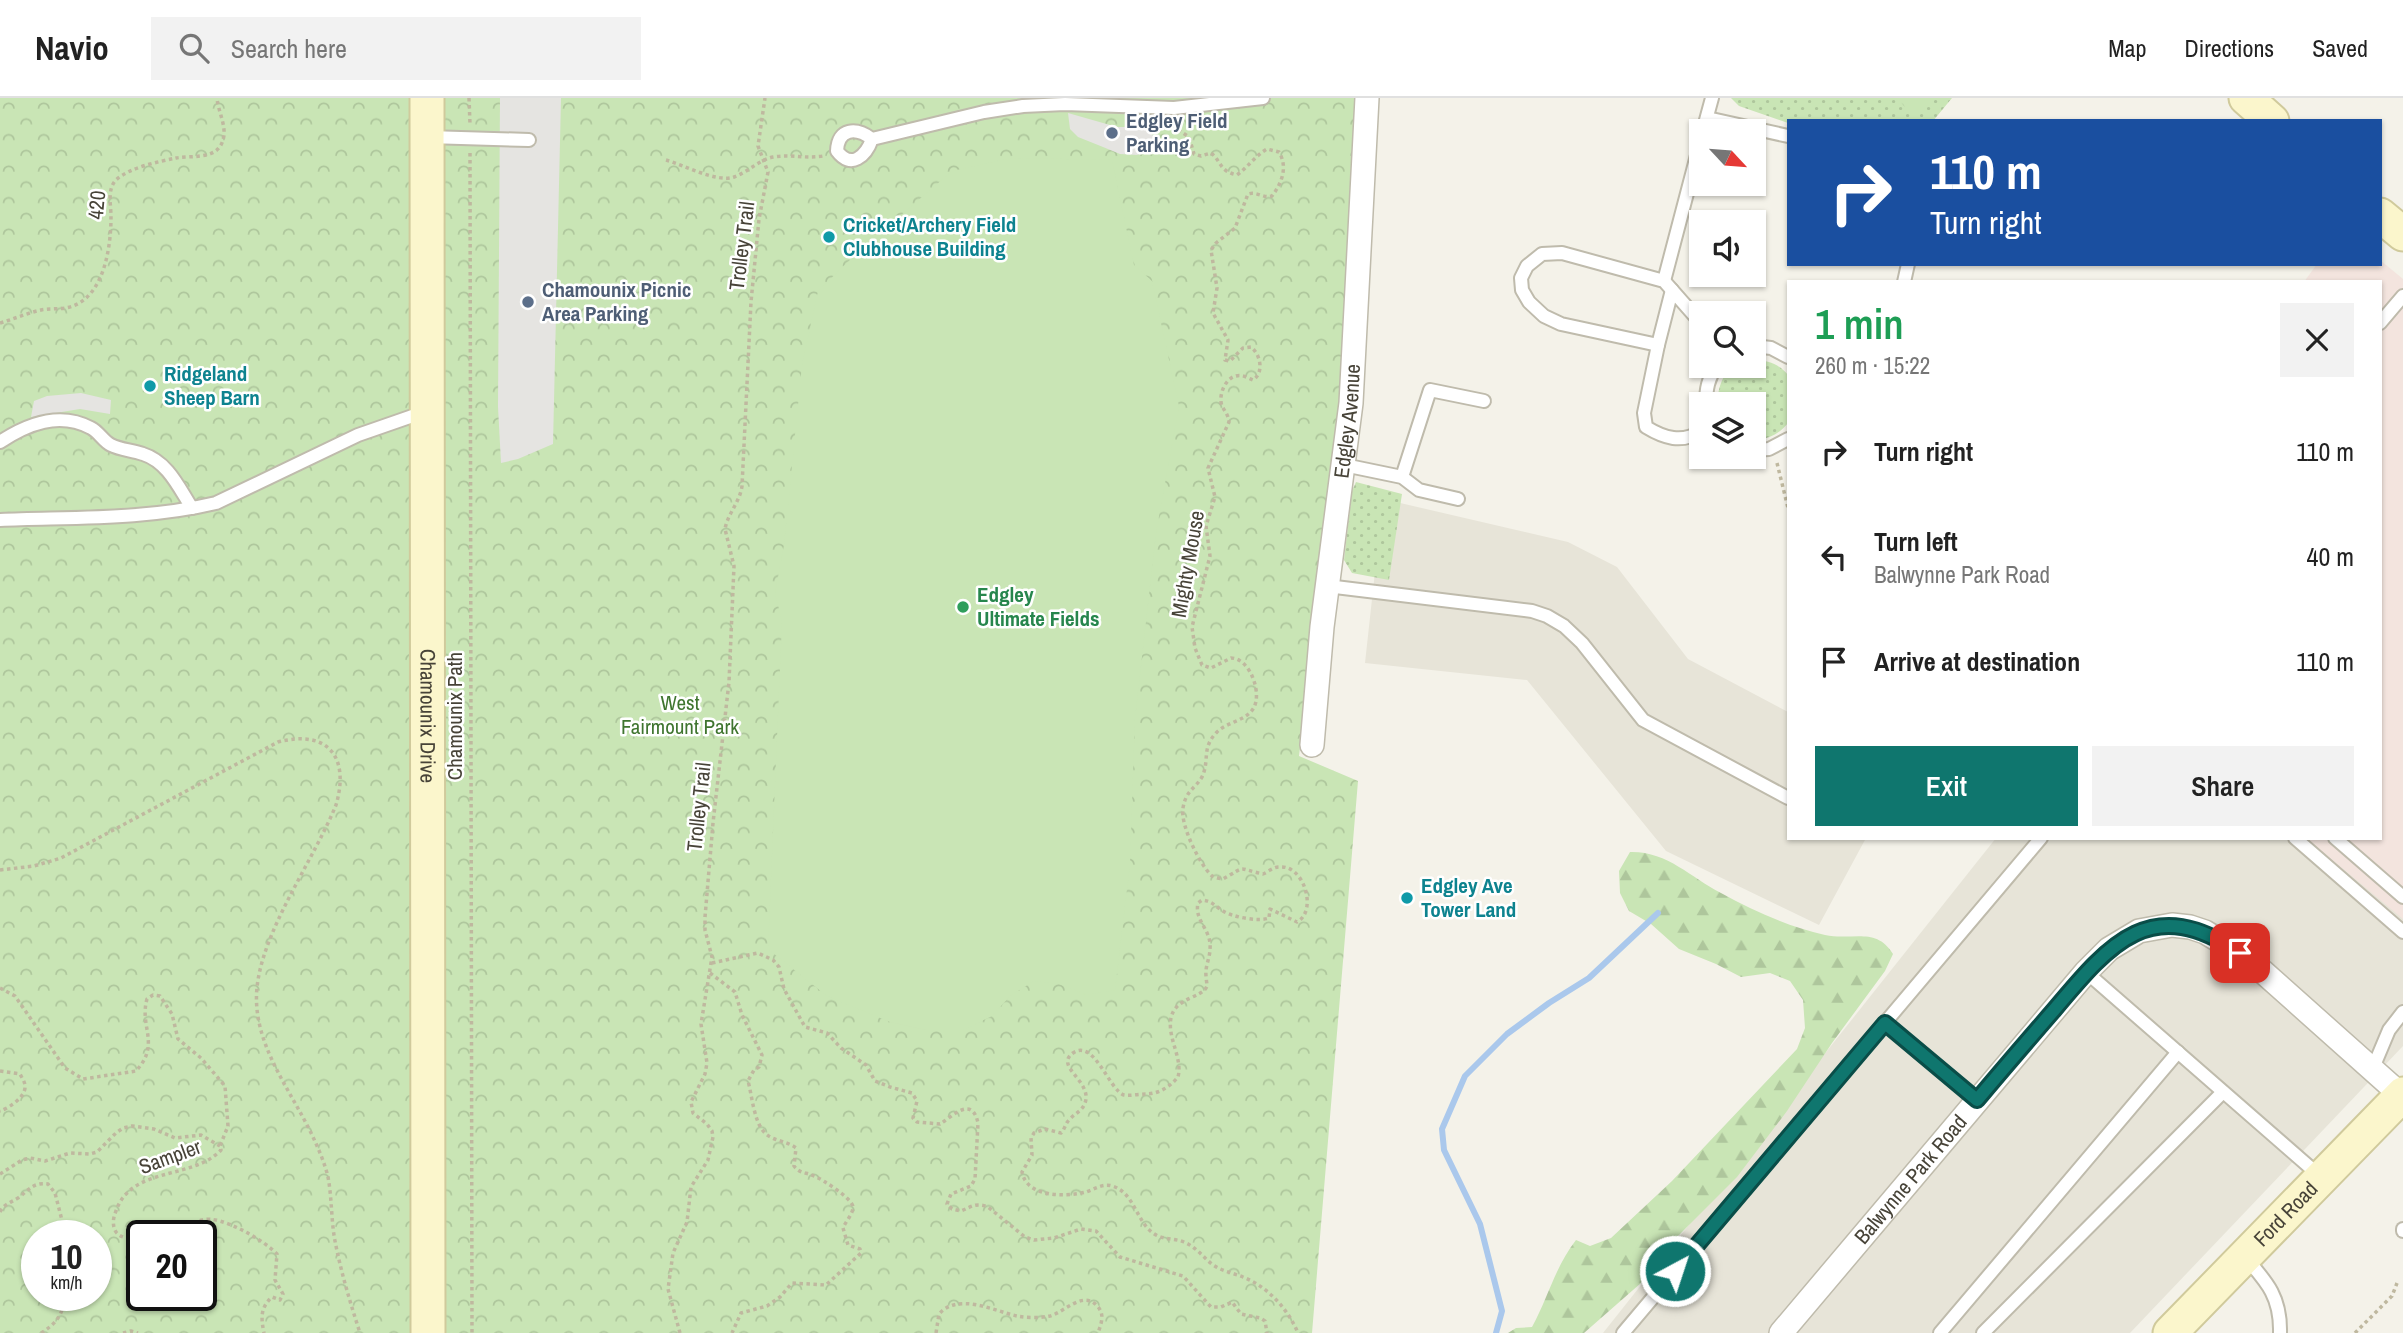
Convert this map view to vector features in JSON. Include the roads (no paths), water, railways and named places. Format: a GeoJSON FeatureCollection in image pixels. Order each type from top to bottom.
{"type":"FeatureCollection","features":[{"type":"Feature","properties":{"kind":"street","name":"Chamounix Drive"},"geometry":{"type":"LineString","coordinates":[[428,98],[428,1333]]}},
{"type":"Feature","properties":{"kind":"street","name":"Edgley Avenue"},"geometry":{"type":"LineString","coordinates":[[1312,745],[1327,586],[1344,465],[1355,353],[1367,98]]}},
{"type":"Feature","properties":{"kind":"street"},"geometry":{"type":"LineString","coordinates":[[2246,98],[2270,119]]}},
{"type":"Feature","properties":{"kind":"street"},"geometry":{"type":"LineString","coordinates":[[2382,217],[2403,234]]}},
{"type":"Feature","properties":{"kind":"street","name":"Balwynne Park Road"},"geometry":{"type":"LineString","coordinates":[[1781,1333],[2086,972],[2109,950],[2139,931],[2172,925],[2190,927],[2221,940],[2255,965],[2402,1095]]}},
{"type":"Feature","properties":{"kind":"street","name":"Ford Road"},"geometry":{"type":"LineString","coordinates":[[2170,1333],[2402,1095]]}},
{"type":"Feature","properties":{"kind":"lane"},"geometry":{"type":"LineString","coordinates":[[873,139],[869,149],[856,160],[848,161],[837,152],[841,135],[847,131],[856,130],[873,139],[984,112],[1034,105],[1174,108],[1263,98]]}},
{"type":"Feature","properties":{"kind":"lane"},"geometry":{"type":"LineString","coordinates":[[1712,98],[1707,118],[1787,136]]}},
{"type":"Feature","properties":{"kind":"lane"},"geometry":{"type":"LineString","coordinates":[[427,137],[528,140]]}},
{"type":"Feature","properties":{"kind":"lane"},"geometry":{"type":"LineString","coordinates":[[1689,193],[1668,285],[1644,413],[1646,428],[1673,439],[1689,438]]}},
{"type":"Feature","properties":{"kind":"lane"},"geometry":{"type":"LineString","coordinates":[[1658,345],[1561,324],[1544,316],[1529,302],[1522,290],[1521,278],[1527,266],[1542,254],[1562,253],[1668,285],[1689,309]]}},
{"type":"Feature","properties":{"kind":"lane"},"geometry":{"type":"LineString","coordinates":[[2382,321],[2403,296]]}},
{"type":"Feature","properties":{"kind":"lane"},"geometry":{"type":"LineString","coordinates":[[1766,347],[1787,356]]}},
{"type":"Feature","properties":{"kind":"lane"},"geometry":{"type":"LineString","coordinates":[[1402,477],[1430,390],[1484,401]]}},
{"type":"Feature","properties":{"kind":"lane"},"geometry":{"type":"LineString","coordinates":[[0,520],[137,516],[216,503],[358,435],[427,411]]}},
{"type":"Feature","properties":{"kind":"lane"},"geometry":{"type":"LineString","coordinates":[[0,442],[27,426],[42,421],[58,419],[85,425],[98,432],[111,445],[143,454],[159,462],[192,508]]}},
{"type":"Feature","properties":{"kind":"lane"},"geometry":{"type":"LineString","coordinates":[[1766,448],[1787,440]]}},
{"type":"Feature","properties":{"kind":"lane"},"geometry":{"type":"LineString","coordinates":[[1344,465],[1402,477],[1419,490],[1458,499]]}},
{"type":"Feature","properties":{"kind":"lane"},"geometry":{"type":"LineString","coordinates":[[1327,586],[1532,611],[1547,616],[1564,626],[1582,643],[1643,720],[1787,797]]}},
{"type":"Feature","properties":{"kind":"lane"},"geometry":{"type":"LineString","coordinates":[[1623,1333],[2039,840]]}},
{"type":"Feature","properties":{"kind":"lane"},"geometry":{"type":"LineString","coordinates":[[2297,840],[2403,932]]}},
{"type":"Feature","properties":{"kind":"lane"},"geometry":{"type":"LineString","coordinates":[[2337,840],[2403,897]]}},
{"type":"Feature","properties":{"kind":"lane"},"geometry":{"type":"LineString","coordinates":[[2086,972],[2322,1177]]}},
{"type":"Feature","properties":{"kind":"lane"},"geometry":{"type":"LineString","coordinates":[[2374,1068],[2389,1030],[2403,1012]]}},
{"type":"Feature","properties":{"kind":"lane"},"geometry":{"type":"LineString","coordinates":[[1885,1023],[1977,1100]]}},
{"type":"Feature","properties":{"kind":"lane"},"geometry":{"type":"LineString","coordinates":[[1940,1333],[2178,1052]]}},
{"type":"Feature","properties":{"kind":"lane"},"geometry":{"type":"LineString","coordinates":[[1987,1332],[2223,1092]]}},
{"type":"Feature","properties":{"kind":"lane"},"geometry":{"type":"LineString","coordinates":[[2244,1257],[2272,1290],[2278,1303],[2280,1333]]}},
{"type":"Feature","properties":{"kind":"waterway"},"geometry":{"type":"LineString","coordinates":[[1496,1333],[1502,1311],[1480,1224],[1444,1150],[1442,1129],[1465,1076],[1507,1034],[1589,978],[1658,913]]}},
{"type":"Feature","properties":{"kind":"place","name":"Edgley Field Parking"},"geometry":{"type":"Point","coordinates":[1112,133]}},
{"type":"Feature","properties":{"kind":"place","name":"Cricket/Archery Field Clubhouse Building"},"geometry":{"type":"Point","coordinates":[829,237]}},
{"type":"Feature","properties":{"kind":"place","name":"Chamounix Picnic Area Parking"},"geometry":{"type":"Point","coordinates":[528,302]}},
{"type":"Feature","properties":{"kind":"place","name":"Ridgeland Sheep Barn"},"geometry":{"type":"Point","coordinates":[150,386]}},
{"type":"Feature","properties":{"kind":"place","name":"Edgley Ultimate Fields"},"geometry":{"type":"Point","coordinates":[963,607]}},
{"type":"Feature","properties":{"kind":"place","name":"Edgley Ave Tower Land"},"geometry":{"type":"Point","coordinates":[1407,898]}},
{"type":"Feature","properties":{"kind":"park label","name":"West Fairmount Park"},"geometry":{"type":"Point","coordinates":[680,715]}}]}
